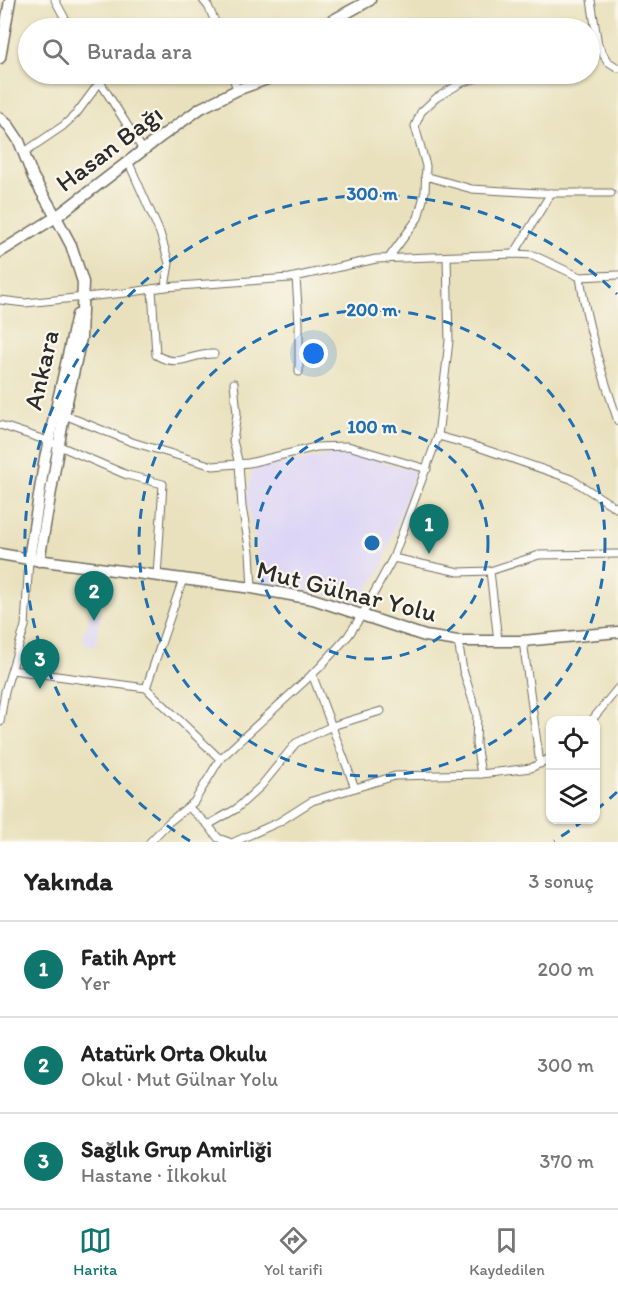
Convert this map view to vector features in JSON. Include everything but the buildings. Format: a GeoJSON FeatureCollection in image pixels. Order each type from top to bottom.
{"type":"FeatureCollection","features":[{"type":"Feature","properties":{"kind":"main road"},"geometry":{"type":"LineString","coordinates":[[0,58],[10,0]]}},
{"type":"Feature","properties":{"kind":"main road"},"geometry":{"type":"LineString","coordinates":[[337,18],[370,0]]}},
{"type":"Feature","properties":{"kind":"main road","name":"Hasan Bağı"},"geometry":{"type":"LineString","coordinates":[[0,252],[56,217],[201,108],[254,84]]}},
{"type":"Feature","properties":{"kind":"main road","name":"Ankara"},"geometry":{"type":"LineString","coordinates":[[0,118],[9,126],[19,141],[33,177],[71,245],[83,282],[81,338],[60,412],[34,560]]}},
{"type":"Feature","properties":{"kind":"main road","name":"Mut Gülnar Yolu"},"geometry":{"type":"LineString","coordinates":[[0,554],[252,588],[313,599],[425,636],[458,641],[523,641],[618,632]]}},
{"type":"Feature","properties":{"kind":"street"},"geometry":{"type":"LineString","coordinates":[[55,0],[65,18]]}},
{"type":"Feature","properties":{"kind":"street"},"geometry":{"type":"LineString","coordinates":[[203,0],[213,18]]}},
{"type":"Feature","properties":{"kind":"street"},"geometry":{"type":"LineString","coordinates":[[591,0],[594,18]]}},
{"type":"Feature","properties":{"kind":"street"},"geometry":{"type":"LineString","coordinates":[[600,49],[606,61],[618,68]]}},
{"type":"Feature","properties":{"kind":"street"},"geometry":{"type":"LineString","coordinates":[[24,153],[63,126],[76,114],[98,84]]}},
{"type":"Feature","properties":{"kind":"street"},"geometry":{"type":"LineString","coordinates":[[100,84],[143,150]]}},
{"type":"Feature","properties":{"kind":"street"},"geometry":{"type":"LineString","coordinates":[[235,84],[237,90]]}},
{"type":"Feature","properties":{"kind":"street"},"geometry":{"type":"LineString","coordinates":[[388,259],[418,218],[425,192],[426,166],[416,126],[421,112],[436,98],[460,84]]}},
{"type":"Feature","properties":{"kind":"street"},"geometry":{"type":"LineString","coordinates":[[128,161],[160,232],[169,263],[165,287]]}},
{"type":"Feature","properties":{"kind":"street"},"geometry":{"type":"LineString","coordinates":[[425,176],[472,189],[611,193]]}},
{"type":"Feature","properties":{"kind":"street"},"geometry":{"type":"LineString","coordinates":[[513,254],[551,193]]}},
{"type":"Feature","properties":{"kind":"street"},"geometry":{"type":"LineString","coordinates":[[0,300],[25,303],[165,287],[296,277],[376,259],[533,255],[580,277],[618,275]]}},
{"type":"Feature","properties":{"kind":"street"},"geometry":{"type":"LineString","coordinates":[[150,842],[194,802],[220,759],[312,674],[348,636],[393,558],[438,436],[449,341],[447,257]]}},
{"type":"Feature","properties":{"kind":"street"},"geometry":{"type":"LineString","coordinates":[[296,277],[299,372]]}},
{"type":"Feature","properties":{"kind":"street"},"geometry":{"type":"LineString","coordinates":[[580,277],[584,306],[604,381],[618,421]]}},
{"type":"Feature","properties":{"kind":"street"},"geometry":{"type":"LineString","coordinates":[[153,289],[156,355],[166,361],[179,361],[203,354],[214,354]]}},
{"type":"Feature","properties":{"kind":"street"},"geometry":{"type":"LineString","coordinates":[[234,383],[237,414],[233,441],[239,464],[252,588]]}},
{"type":"Feature","properties":{"kind":"street"},"geometry":{"type":"LineString","coordinates":[[60,412],[132,442],[213,466],[249,463],[316,447],[348,446],[427,469]]}},
{"type":"Feature","properties":{"kind":"street"},"geometry":{"type":"LineString","coordinates":[[0,425],[54,443],[127,475],[163,484],[157,576]]}},
{"type":"Feature","properties":{"kind":"street"},"geometry":{"type":"LineString","coordinates":[[438,436],[478,447],[571,479],[618,509]]}},
{"type":"Feature","properties":{"kind":"street"},"geometry":{"type":"LineString","coordinates":[[393,558],[459,572],[490,571],[539,555],[618,554]]}},
{"type":"Feature","properties":{"kind":"street"},"geometry":{"type":"LineString","coordinates":[[0,722],[3,690],[12,670],[25,626],[34,560]]}},
{"type":"Feature","properties":{"kind":"street"},"geometry":{"type":"LineString","coordinates":[[490,571],[498,641]]}},
{"type":"Feature","properties":{"kind":"street"},"geometry":{"type":"LineString","coordinates":[[146,688],[183,579]]}},
{"type":"Feature","properties":{"kind":"street"},"geometry":{"type":"LineString","coordinates":[[458,641],[463,670],[477,714],[476,744],[482,774]]}},
{"type":"Feature","properties":{"kind":"street"},"geometry":{"type":"LineString","coordinates":[[523,641],[540,764]]}},
{"type":"Feature","properties":{"kind":"street"},"geometry":{"type":"LineString","coordinates":[[12,670],[146,688],[220,759]]}},
{"type":"Feature","properties":{"kind":"street"},"geometry":{"type":"LineString","coordinates":[[312,674],[355,788]]}},
{"type":"Feature","properties":{"kind":"street"},"geometry":{"type":"LineString","coordinates":[[595,716],[618,688]]}},
{"type":"Feature","properties":{"kind":"street"},"geometry":{"type":"LineString","coordinates":[[208,825],[236,809],[261,786],[296,742],[332,726],[381,711]]}},
{"type":"Feature","properties":{"kind":"street"},"geometry":{"type":"LineString","coordinates":[[234,842],[279,822],[312,801],[395,776],[482,774],[531,768],[546,761]]}},
{"type":"Feature","properties":{"kind":"street"},"geometry":{"type":"LineString","coordinates":[[188,807],[208,825],[218,838],[229,842]]}},
{"type":"Feature","properties":{"kind":"shaded area"},"geometry":{"type":"Polygon","coordinates":[[[350,452],[415,471],[381,570],[359,602],[258,581],[257,547],[246,498],[253,468],[350,452]]]}},
{"type":"Feature","properties":{"kind":"shaded area"},"geometry":{"type":"Polygon","coordinates":[[[90,611],[101,613],[95,646],[84,645],[85,638],[82,637],[84,629],[87,629],[90,611]]]}},
{"type":"Feature","properties":{"kind":"place","name":"Fatih Aprt"},"geometry":{"type":"Point","coordinates":[429,554]}},
{"type":"Feature","properties":{"kind":"place","name":"Atatürk Orta Okulu"},"geometry":{"type":"Point","coordinates":[94,621]}},
{"type":"Feature","properties":{"kind":"place","name":"Sağlık Grup Amirliği"},"geometry":{"type":"Point","coordinates":[40,689]}}]}
